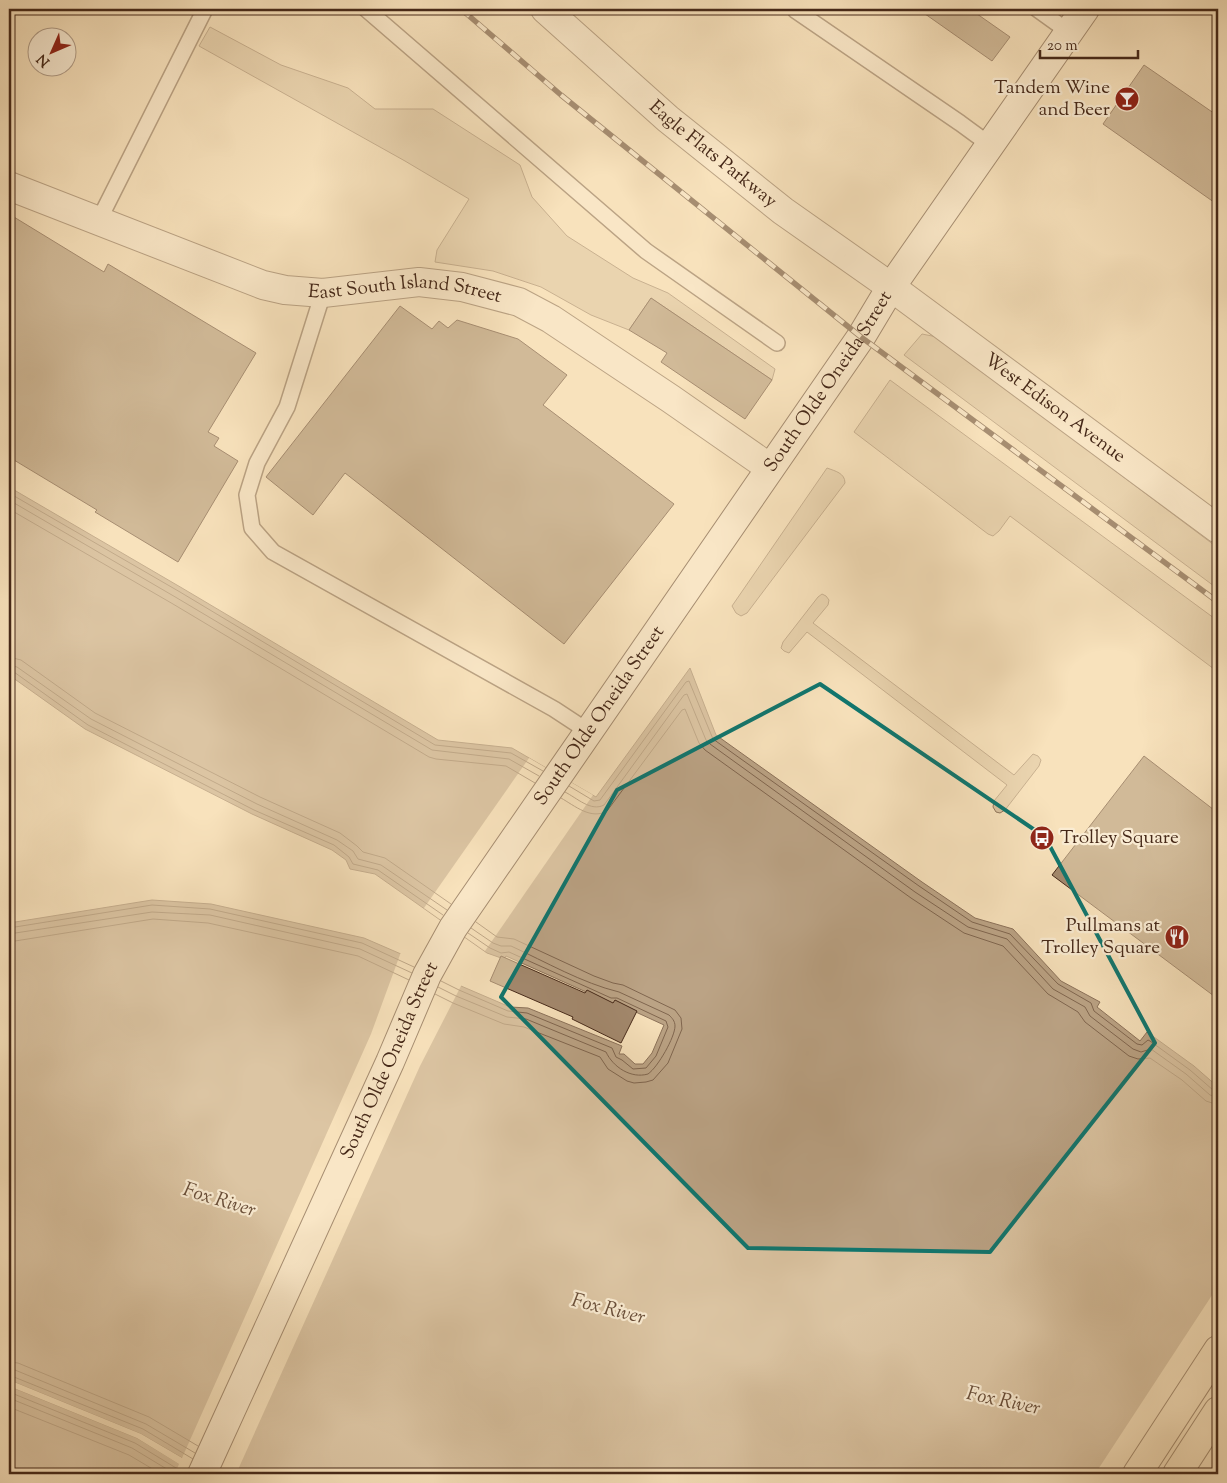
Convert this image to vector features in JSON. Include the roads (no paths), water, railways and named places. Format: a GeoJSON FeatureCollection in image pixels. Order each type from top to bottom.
{"type":"FeatureCollection","features":[{"type":"Feature","properties":{"kind":"main road"},"geometry":{"type":"LineString","coordinates":[[1137,1474],[1218,1350]]}},
{"type":"Feature","properties":{"kind":"main road"},"geometry":{"type":"LineString","coordinates":[[1177,1474],[1218,1411]]}},
{"type":"Feature","properties":{"kind":"street","name":"Eagle Flats Parkway"},"geometry":{"type":"LineString","coordinates":[[545,9],[675,125],[783,211],[891,287]]}},
{"type":"Feature","properties":{"kind":"street","name":"South Olde Oneida Street"},"geometry":{"type":"LineString","coordinates":[[202,1474],[386,1071],[431,966],[453,928],[861,337],[891,287],[1085,9]]}},
{"type":"Feature","properties":{"kind":"street","name":"East South Island Street"},"geometry":{"type":"LineString","coordinates":[[9,186],[263,285],[285,290],[323,293],[419,282],[462,287],[519,302],[551,319],[672,399],[770,468]]}},
{"type":"Feature","properties":{"kind":"street","name":"West Edison Avenue"},"geometry":{"type":"LineString","coordinates":[[891,287],[1218,529]]}},
{"type":"Feature","properties":{"kind":"lane"},"geometry":{"type":"LineString","coordinates":[[99,220],[205,9]]}},
{"type":"Feature","properties":{"kind":"lane"},"geometry":{"type":"LineString","coordinates":[[366,9],[646,251],[777,343]]}},
{"type":"Feature","properties":{"kind":"lane"},"geometry":{"type":"LineString","coordinates":[[796,9],[960,122],[990,145]]}},
{"type":"Feature","properties":{"kind":"lane"},"geometry":{"type":"LineString","coordinates":[[1037,9],[1069,32]]}},
{"type":"Feature","properties":{"kind":"lane"},"geometry":{"type":"LineString","coordinates":[[323,293],[287,407],[257,463],[249,487],[247,495],[252,528],[273,552],[545,704],[589,732]]}},
{"type":"Feature","properties":{"kind":"water","name":"Fox River"},"geometry":{"type":"Polygon","coordinates":[[[9,487],[438,740],[512,748],[596,797],[690,668],[716,735],[975,918],[1013,929],[1061,981],[1100,1002],[1097,1007],[1140,1041],[1147,1032],[1194,1066],[1218,1087],[1218,1474],[222,1474],[196,1466],[141,1434],[9,1380],[9,923],[152,900],[211,904],[364,938],[401,954],[461,986],[510,1007],[528,1008],[622,1046],[619,1054],[624,1054],[635,1064],[643,1064],[652,1053],[664,1025],[506,956],[504,959],[487,953],[375,874],[350,869],[346,860],[332,850],[252,814],[85,729],[9,675],[9,487]]]}},
{"type":"Feature","properties":{"kind":"water"},"geometry":{"type":"Polygon","coordinates":[[[9,1386],[137,1438],[196,1474],[9,1474],[9,1386]]]}},
{"type":"Feature","properties":{"kind":"railway"},"geometry":{"type":"LineString","coordinates":[[461,9],[561,95],[861,337],[1218,602]]}},
{"type":"Feature","properties":{"kind":"place","name":"Tandem Wine and Beer"},"geometry":{"type":"Point","coordinates":[1127,99]}},
{"type":"Feature","properties":{"kind":"place","name":"Trolley Square"},"geometry":{"type":"Point","coordinates":[1042,838]}},
{"type":"Feature","properties":{"kind":"place","name":"Pullmans at Trolley Square"},"geometry":{"type":"Point","coordinates":[1177,937]}}]}
